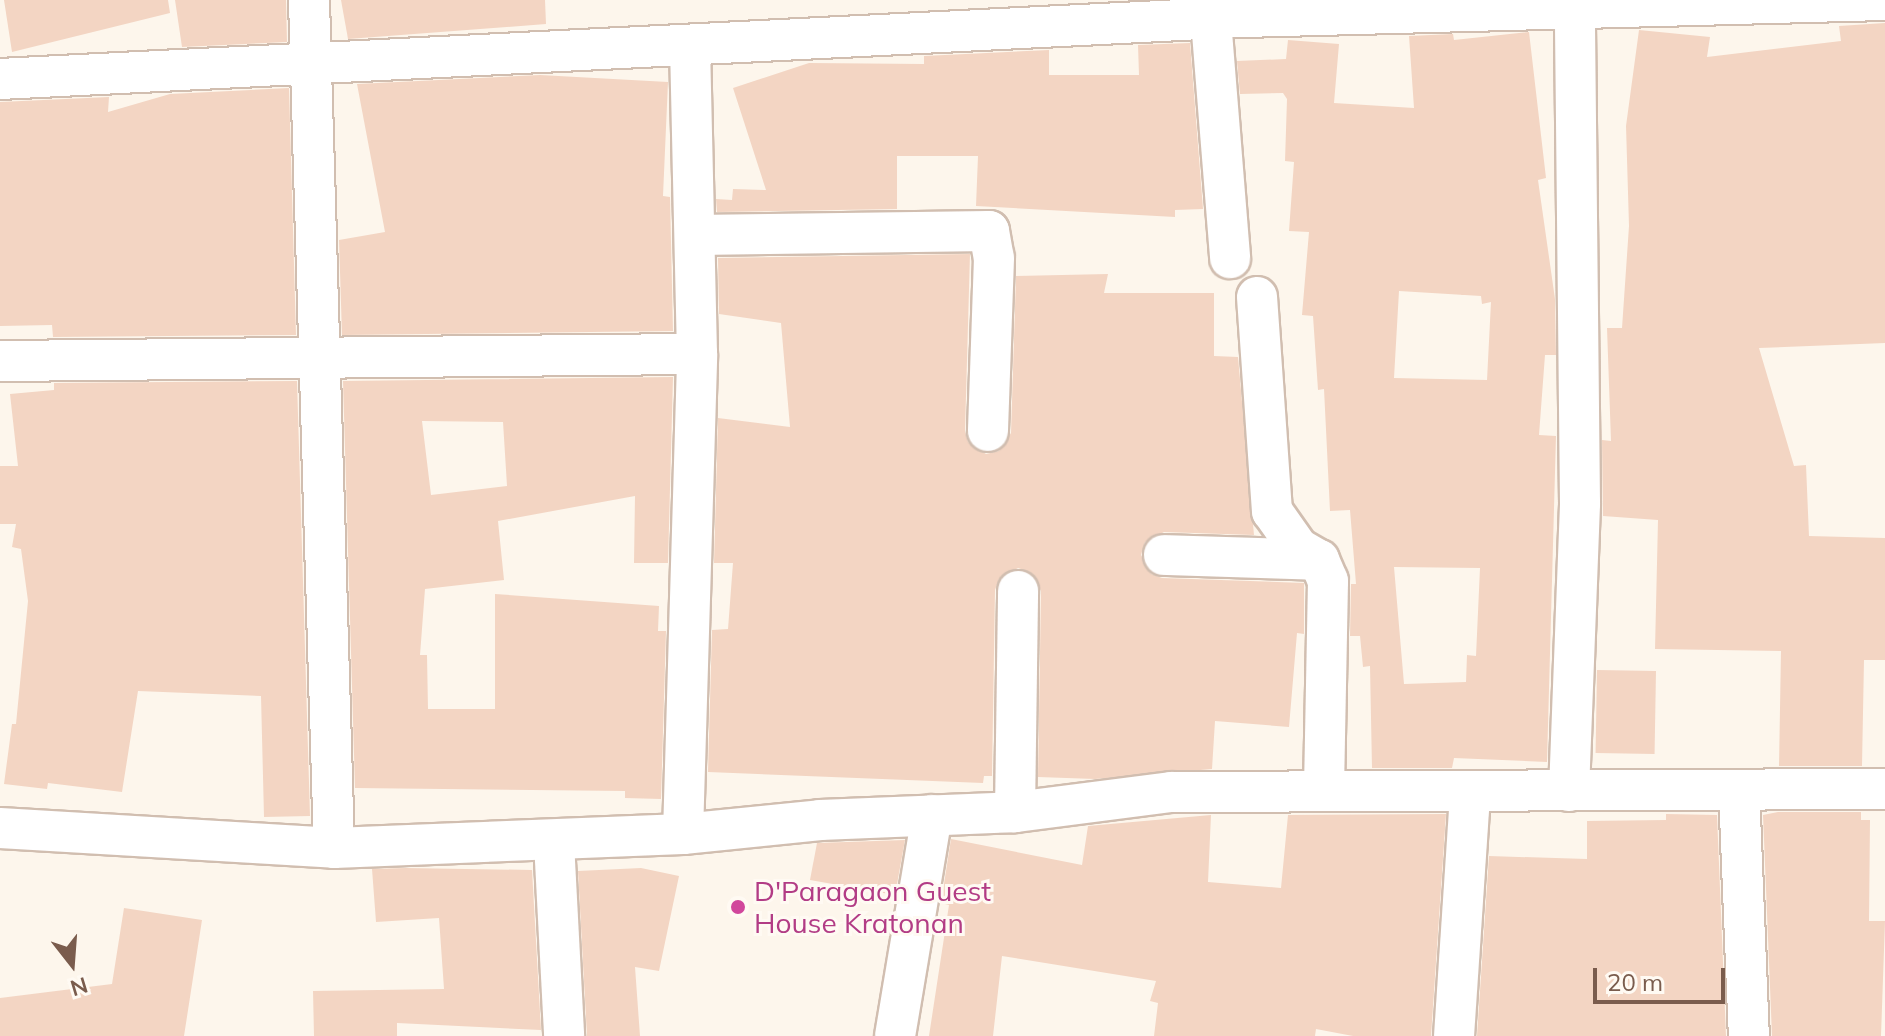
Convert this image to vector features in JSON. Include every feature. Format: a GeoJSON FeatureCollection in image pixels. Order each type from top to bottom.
{"type":"FeatureCollection","features":[{"type":"Feature","properties":{"kind":"street"},"geometry":{"type":"LineString","coordinates":[[309,0],[324,358],[334,848]]}},
{"type":"Feature","properties":{"kind":"street"},"geometry":{"type":"LineString","coordinates":[[0,79],[512,51],[690,48],[1232,12],[1575,10],[1885,0]]}},
{"type":"Feature","properties":{"kind":"street"},"geometry":{"type":"LineString","coordinates":[[1569,791],[1580,503],[1575,10]]}},
{"type":"Feature","properties":{"kind":"street"},"geometry":{"type":"LineString","coordinates":[[1230,258],[1232,12]]}},
{"type":"Feature","properties":{"kind":"street"},"geometry":{"type":"LineString","coordinates":[[683,834],[697,354],[690,48]]}},
{"type":"Feature","properties":{"kind":"street"},"geometry":{"type":"LineString","coordinates":[[695,235],[989,231],[994,258],[988,431]]}},
{"type":"Feature","properties":{"kind":"street"},"geometry":{"type":"LineString","coordinates":[[1257,297],[1272,511],[1298,548],[1319,560],[1328,581],[1324,788]]}},
{"type":"Feature","properties":{"kind":"street"},"geometry":{"type":"LineString","coordinates":[[0,361],[697,354]]}},
{"type":"Feature","properties":{"kind":"street"},"geometry":{"type":"LineString","coordinates":[[1164,555],[1319,560]]}},
{"type":"Feature","properties":{"kind":"street"},"geometry":{"type":"LineString","coordinates":[[1015,812],[1018,591]]}},
{"type":"Feature","properties":{"kind":"street"},"geometry":{"type":"LineString","coordinates":[[0,828],[334,848],[554,842],[1015,812],[1171,792],[1324,788],[1470,792],[1885,789]]}},
{"type":"Feature","properties":{"kind":"street"},"geometry":{"type":"LineString","coordinates":[[1739,790],[1749,1036]]}},
{"type":"Feature","properties":{"kind":"street"},"geometry":{"type":"LineString","coordinates":[[1454,1036],[1470,792]]}},
{"type":"Feature","properties":{"kind":"street"},"geometry":{"type":"LineString","coordinates":[[895,1036],[932,815]]}},
{"type":"Feature","properties":{"kind":"street"},"geometry":{"type":"LineString","coordinates":[[554,842],[564,1036]]}},
{"type":"Feature","properties":{"kind":"building"},"geometry":{"type":"Polygon","coordinates":[[[4,0],[168,0],[170,13],[12,52],[4,0]]]}},
{"type":"Feature","properties":{"kind":"building"},"geometry":{"type":"Polygon","coordinates":[[[175,0],[286,0],[287,42],[182,47],[175,0]]]}},
{"type":"Feature","properties":{"kind":"building"},"geometry":{"type":"Polygon","coordinates":[[[341,0],[545,0],[546,24],[348,39],[341,0]]]}},
{"type":"Feature","properties":{"kind":"building"},"geometry":{"type":"Polygon","coordinates":[[[1885,23],[1885,343],[1759,348],[1794,466],[1806,465],[1809,536],[1885,538],[1885,660],[1864,660],[1862,766],[1779,766],[1781,651],[1655,649],[1658,520],[1603,516],[1602,440],[1611,441],[1607,328],[1622,328],[1629,226],[1626,126],[1639,30],[1710,37],[1707,57],[1841,41],[1839,26],[1885,23]]]}},
{"type":"Feature","properties":{"kind":"building"},"geometry":{"type":"Polygon","coordinates":[[[1529,32],[1546,178],[1538,180],[1555,299],[1556,355],[1545,355],[1539,435],[1556,436],[1547,762],[1454,758],[1452,768],[1372,768],[1370,666],[1363,667],[1360,636],[1350,636],[1351,584],[1356,584],[1350,510],[1330,511],[1324,389],[1318,390],[1313,316],[1302,315],[1309,232],[1289,231],[1294,162],[1285,161],[1287,99],[1283,93],[1240,94],[1237,61],[1286,59],[1288,40],[1339,44],[1334,103],[1414,108],[1409,36],[1453,34],[1454,40],[1529,32]],[[1399,291],[1394,378],[1487,380],[1491,302],[1482,304],[1481,296],[1399,291]],[[1394,567],[1404,684],[1466,682],[1467,655],[1476,656],[1480,568],[1394,567]]]}},
{"type":"Feature","properties":{"kind":"building"},"geometry":{"type":"Polygon","coordinates":[[[1190,43],[1203,209],[1175,210],[1175,217],[976,206],[978,156],[897,156],[897,209],[717,212],[716,199],[732,200],[733,189],[766,190],[733,88],[809,63],[924,64],[924,56],[1049,50],[1049,75],[1139,75],[1138,45],[1190,43]]]}},
{"type":"Feature","properties":{"kind":"building"},"geometry":{"type":"Polygon","coordinates":[[[540,75],[668,82],[663,196],[670,197],[673,331],[342,335],[339,240],[385,232],[357,84],[540,75]]]}},
{"type":"Feature","properties":{"kind":"building"},"geometry":{"type":"Polygon","coordinates":[[[289,88],[296,335],[53,337],[52,325],[0,326],[0,102],[109,97],[108,112],[170,94],[289,88]]]}},
{"type":"Feature","properties":{"kind":"building"},"geometry":{"type":"Polygon","coordinates":[[[970,254],[965,431],[968,442],[986,454],[999,451],[1011,433],[1016,276],[1108,274],[1104,293],[1214,293],[1214,356],[1238,357],[1254,535],[1164,532],[1145,542],[1141,555],[1151,574],[1162,578],[1304,583],[1304,634],[1297,633],[1289,727],[1215,721],[1212,769],[1095,779],[1038,777],[1041,591],[1030,572],[1018,568],[999,579],[995,590],[992,776],[984,776],[983,783],[708,772],[712,630],[728,629],[733,563],[714,563],[718,418],[790,427],[781,323],[719,314],[718,258],[970,254]]]}},
{"type":"Feature","properties":{"kind":"building"},"geometry":{"type":"Polygon","coordinates":[[[673,377],[668,563],[634,563],[635,496],[498,521],[504,580],[425,589],[420,655],[427,655],[428,709],[495,709],[495,594],[659,606],[658,631],[666,631],[661,799],[625,798],[625,791],[355,788],[343,381],[673,377]],[[422,421],[431,495],[507,486],[503,422],[422,421]]]}},
{"type":"Feature","properties":{"kind":"building"},"geometry":{"type":"Polygon","coordinates":[[[297,381],[310,816],[264,817],[261,696],[138,691],[122,792],[48,783],[47,789],[4,784],[12,724],[16,724],[28,601],[21,549],[12,547],[16,524],[0,524],[0,466],[18,466],[10,394],[54,390],[54,383],[297,381]]]}},
{"type":"Feature","properties":{"kind":"building"},"geometry":{"type":"Polygon","coordinates":[[[1597,670],[1656,671],[1655,754],[1596,753],[1597,670]]]}},
{"type":"Feature","properties":{"kind":"building"},"geometry":{"type":"Polygon","coordinates":[[[1778,812],[1861,812],[1861,820],[1870,820],[1869,921],[1885,921],[1881,1036],[1772,1036],[1763,815],[1778,812]]]}},
{"type":"Feature","properties":{"kind":"building"},"geometry":{"type":"Polygon","coordinates":[[[1446,814],[1431,1036],[1353,1036],[1316,1029],[1315,1036],[1154,1036],[1158,1003],[1150,1001],[1156,981],[1002,956],[993,1036],[929,1036],[949,905],[941,903],[951,839],[1082,865],[1088,826],[1211,815],[1208,882],[1281,888],[1288,815],[1446,814]]]}},
{"type":"Feature","properties":{"kind":"building"},"geometry":{"type":"Polygon","coordinates":[[[1666,814],[1717,815],[1726,1036],[1477,1036],[1489,856],[1587,859],[1587,821],[1666,820],[1666,814]]]}},
{"type":"Feature","properties":{"kind":"building"},"geometry":{"type":"Polygon","coordinates":[[[905,840],[895,895],[810,880],[817,843],[905,840]]]}},
{"type":"Feature","properties":{"kind":"building"},"geometry":{"type":"Polygon","coordinates":[[[641,868],[679,876],[659,971],[635,967],[640,1036],[587,1036],[578,871],[641,868]]]}},
{"type":"Feature","properties":{"kind":"building"},"geometry":{"type":"Polygon","coordinates":[[[372,869],[532,870],[541,1030],[397,1023],[397,1036],[314,1036],[313,991],[444,989],[439,918],[376,922],[372,869]]]}},
{"type":"Feature","properties":{"kind":"building"},"geometry":{"type":"Polygon","coordinates":[[[124,908],[202,920],[184,1036],[0,1036],[0,998],[112,984],[124,908]]]}},
{"type":"Feature","properties":{"kind":"place","name":"D'Paragaon Guest House Kratonan"},"geometry":{"type":"Point","coordinates":[738,907]}}]}
